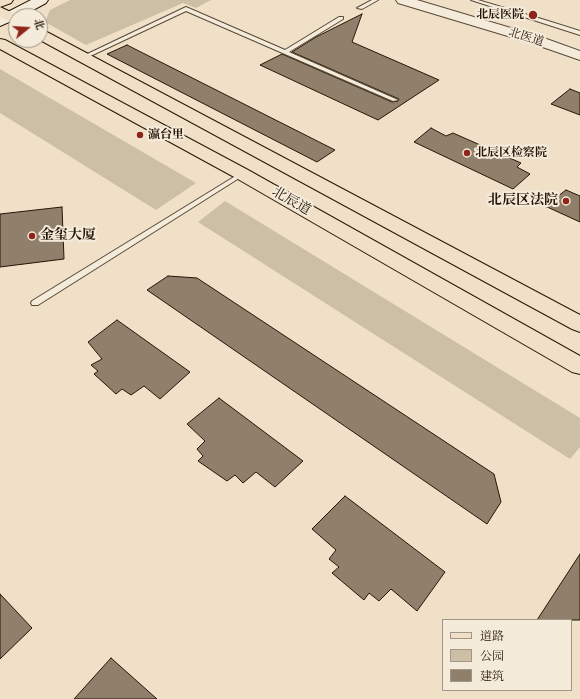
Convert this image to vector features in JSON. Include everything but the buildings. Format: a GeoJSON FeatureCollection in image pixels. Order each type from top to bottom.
{"type":"FeatureCollection","features":[{"type":"Feature","properties":{"kind":"main road"},"geometry":{"type":"LineString","coordinates":[[0,3],[6,0]]}},
{"type":"Feature","properties":{"kind":"main road"},"geometry":{"type":"LineString","coordinates":[[6,18],[41,0]]}},
{"type":"Feature","properties":{"kind":"main road","name":"北辰道"},"geometry":{"type":"LineString","coordinates":[[48,39],[580,324]]}},
{"type":"Feature","properties":{"kind":"main road","name":"北辰道"},"geometry":{"type":"LineString","coordinates":[[0,44],[242,174],[580,366]]}},
{"type":"Feature","properties":{"kind":"street","name":"北医道"},"geometry":{"type":"LineString","coordinates":[[403,0],[536,40],[580,56]]}},
{"type":"Feature","properties":{"kind":"lane"},"geometry":{"type":"LineString","coordinates":[[360,8],[376,0]]}},
{"type":"Feature","properties":{"kind":"lane"},"geometry":{"type":"LineString","coordinates":[[473,0],[580,33]]}},
{"type":"Feature","properties":{"kind":"lane"},"geometry":{"type":"LineString","coordinates":[[82,58],[186,9],[395,100]]}},
{"type":"Feature","properties":{"kind":"lane"},"geometry":{"type":"LineString","coordinates":[[285,52],[341,18]]}},
{"type":"Feature","properties":{"kind":"lane"},"geometry":{"type":"LineString","coordinates":[[35,303],[242,174]]}},
{"type":"Feature","properties":{"kind":"green space"},"geometry":{"type":"Polygon","coordinates":[[[70,0],[211,0],[196,8],[183,3],[86,45],[48,24],[48,15],[50,10],[70,0]]]}},
{"type":"Feature","properties":{"kind":"green space"},"geometry":{"type":"Polygon","coordinates":[[[0,69],[196,183],[156,210],[0,113],[0,69]]]}},
{"type":"Feature","properties":{"kind":"green space"},"geometry":{"type":"Polygon","coordinates":[[[225,201],[580,418],[580,447],[570,459],[198,222],[225,201]]]}},
{"type":"Feature","properties":{"kind":"place","name":"北辰医院"},"geometry":{"type":"Point","coordinates":[533,15]}},
{"type":"Feature","properties":{"kind":"place","name":"瀛台里"},"geometry":{"type":"Point","coordinates":[140,135]}},
{"type":"Feature","properties":{"kind":"place","name":"北辰区检察院"},"geometry":{"type":"Point","coordinates":[467,153]}},
{"type":"Feature","properties":{"kind":"place","name":"北辰区法院"},"geometry":{"type":"Point","coordinates":[566,201]}},
{"type":"Feature","properties":{"kind":"place","name":"金玺大厦"},"geometry":{"type":"Point","coordinates":[32,236]}}]}
